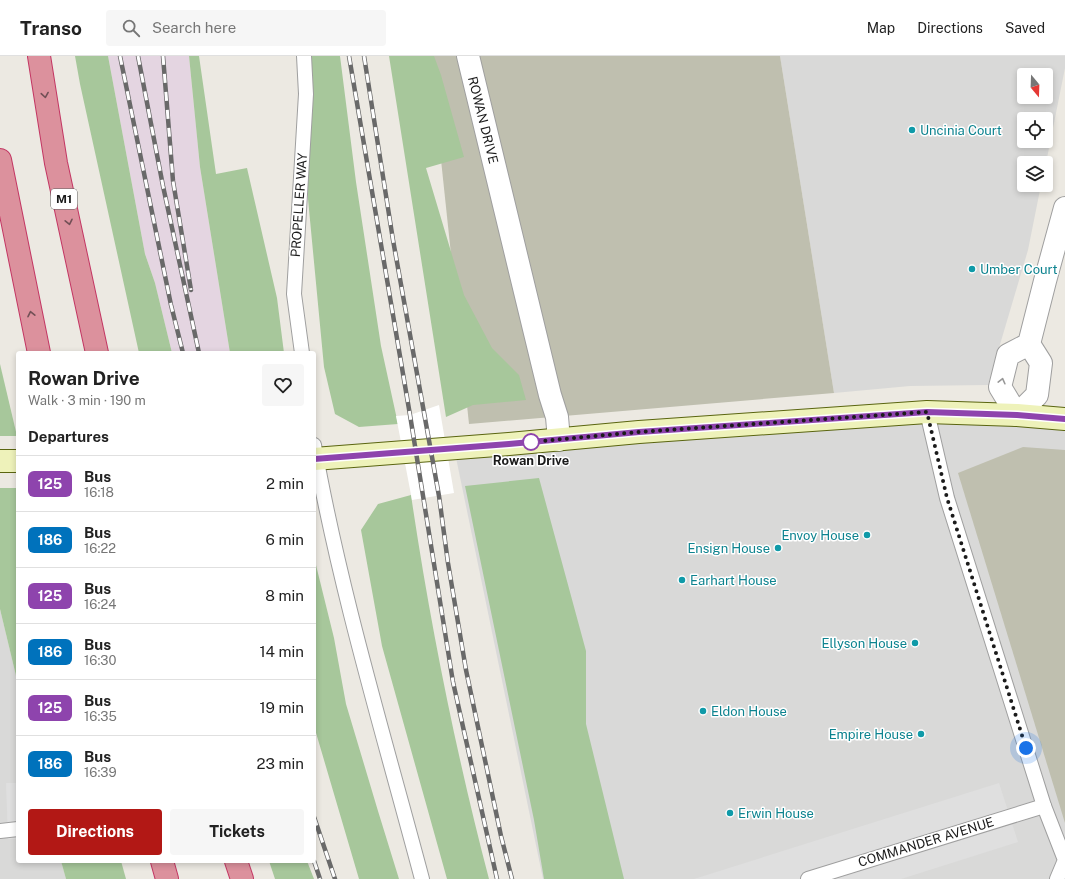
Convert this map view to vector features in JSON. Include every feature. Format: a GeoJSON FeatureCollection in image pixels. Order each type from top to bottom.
{"type":"FeatureCollection","features":[{"type":"Feature","properties":{"kind":"highway","name":"M1"},"geometry":{"type":"LineString","coordinates":[[39,56],[56,163],[96,347]]}},
{"type":"Feature","properties":{"kind":"highway"},"geometry":{"type":"LineString","coordinates":[[0,160],[39,351]]}},
{"type":"Feature","properties":{"kind":"highway"},"geometry":{"type":"LineString","coordinates":[[163,863],[167,879]]}},
{"type":"Feature","properties":{"kind":"highway"},"geometry":{"type":"LineString","coordinates":[[237,863],[242,879]]}},
{"type":"Feature","properties":{"kind":"street","name":"ROWAN DRIVE"},"geometry":{"type":"LineString","coordinates":[[468,56],[548,387],[557,417],[559,440]]}},
{"type":"Feature","properties":{"kind":"street"},"geometry":{"type":"LineString","coordinates":[[1017,415],[1037,394],[1042,363],[1029,344],[1065,208]]}},
{"type":"Feature","properties":{"kind":"street"},"geometry":{"type":"LineString","coordinates":[[1017,415],[1000,388],[1008,354],[1029,344]]}},
{"type":"Feature","properties":{"kind":"street"},"geometry":{"type":"LineString","coordinates":[[316,454],[559,440],[639,432],[927,412],[1017,415],[1065,419]]}},
{"type":"Feature","properties":{"kind":"street"},"geometry":{"type":"LineString","coordinates":[[0,461],[16,461]]}},
{"type":"Feature","properties":{"kind":"lane","name":"PROPELLER WAY"},"geometry":{"type":"LineString","coordinates":[[302,351],[294,294],[306,94],[304,56]]}},
{"type":"Feature","properties":{"kind":"lane"},"geometry":{"type":"LineString","coordinates":[[927,412],[947,498],[1044,806],[1065,860],[1057,879]]}},
{"type":"Feature","properties":{"kind":"lane"},"geometry":{"type":"LineString","coordinates":[[316,459],[355,630],[422,879]]}},
{"type":"Feature","properties":{"kind":"lane","name":"COMMANDER AVENUE"},"geometry":{"type":"LineString","coordinates":[[808,879],[1044,806]]}},
{"type":"Feature","properties":{"kind":"lane"},"geometry":{"type":"LineString","coordinates":[[0,831],[16,829]]}},
{"type":"Feature","properties":{"kind":"shaded area"},"geometry":{"type":"Polygon","coordinates":[[[108,56],[189,56],[200,167],[230,351],[172,351],[155,283],[145,254],[108,56]]]}},
{"type":"Feature","properties":{"kind":"shaded area"},"geometry":{"type":"Polygon","coordinates":[[[430,56],[780,56],[834,393],[469,424],[430,56]]]}},
{"type":"Feature","properties":{"kind":"shaded area"},"geometry":{"type":"Polygon","coordinates":[[[780,56],[1065,56],[1065,68],[1053,128],[1053,112],[1017,112],[1017,148],[1049,148],[1047,156],[1017,156],[1017,192],[1040,192],[1028,250],[988,385],[910,386],[834,393],[780,56]]]}},
{"type":"Feature","properties":{"kind":"shaded area"},"geometry":{"type":"Polygon","coordinates":[[[926,413],[1065,431],[1065,879],[543,879],[454,448],[926,413]]]}},
{"type":"Feature","properties":{"kind":"shaded area"},"geometry":{"type":"Polygon","coordinates":[[[1023,447],[1065,450],[1065,823],[958,473],[1023,447]]]}},
{"type":"Feature","properties":{"kind":"shaded area"},"geometry":{"type":"Polygon","coordinates":[[[0,609],[16,676],[16,863],[62,863],[66,879],[0,879],[0,609]]]}},
{"type":"Feature","properties":{"kind":"shaded area"},"geometry":{"type":"Polygon","coordinates":[[[6,783],[16,783],[16,839],[8,839],[6,783]]]}},
{"type":"Feature","properties":{"kind":"shaded area"},"geometry":{"type":"Polygon","coordinates":[[[999,783],[1018,842],[901,879],[694,879],[999,783]]]}},
{"type":"Feature","properties":{"kind":"green space"},"geometry":{"type":"Polygon","coordinates":[[[75,56],[108,56],[145,254],[155,283],[172,351],[139,351],[75,56]]]}},
{"type":"Feature","properties":{"kind":"green space"},"geometry":{"type":"Polygon","coordinates":[[[189,56],[199,56],[216,174],[247,168],[277,298],[284,351],[230,351],[200,167],[189,56]]]}},
{"type":"Feature","properties":{"kind":"green space"},"geometry":{"type":"Polygon","coordinates":[[[307,56],[340,56],[356,182],[381,346],[398,424],[359,427],[335,414],[324,367],[308,199],[307,56]]]}},
{"type":"Feature","properties":{"kind":"green space"},"geometry":{"type":"Polygon","coordinates":[[[389,56],[434,56],[441,75],[464,157],[426,168],[464,295],[492,348],[519,375],[526,400],[473,405],[446,417],[389,56]]]}},
{"type":"Feature","properties":{"kind":"green space"},"geometry":{"type":"Polygon","coordinates":[[[0,364],[16,436],[0,436],[0,364]]]}},
{"type":"Feature","properties":{"kind":"green space"},"geometry":{"type":"Polygon","coordinates":[[[539,478],[586,651],[586,724],[624,879],[544,879],[534,820],[465,486],[539,478]]]}},
{"type":"Feature","properties":{"kind":"green space"},"geometry":{"type":"Polygon","coordinates":[[[0,488],[16,488],[16,676],[0,609],[0,488]]]}},
{"type":"Feature","properties":{"kind":"green space"},"geometry":{"type":"Polygon","coordinates":[[[411,495],[435,640],[455,736],[489,879],[447,879],[382,646],[361,530],[378,504],[411,495]]]}},
{"type":"Feature","properties":{"kind":"green space"},"geometry":{"type":"Polygon","coordinates":[[[316,565],[334,638],[346,704],[399,879],[359,879],[316,733],[316,565]]]}},
{"type":"Feature","properties":{"kind":"green space"},"geometry":{"type":"Polygon","coordinates":[[[62,863],[122,863],[126,879],[66,879],[62,863]]]}},
{"type":"Feature","properties":{"kind":"green space"},"geometry":{"type":"Polygon","coordinates":[[[270,863],[308,863],[314,879],[275,879],[270,863]]]}},
{"type":"Feature","properties":{"kind":"pier"},"geometry":{"type":"Polygon","coordinates":[[[439,405],[454,493],[412,500],[396,416],[410,415],[439,405]]]}},
{"type":"Feature","properties":{"kind":"railway"},"geometry":{"type":"LineString","coordinates":[[120,56],[171,305],[182,351]]}},
{"type":"Feature","properties":{"kind":"railway"},"geometry":{"type":"LineString","coordinates":[[138,56],[163,186],[199,351]]}},
{"type":"Feature","properties":{"kind":"railway"},"geometry":{"type":"LineString","coordinates":[[163,56],[173,181],[191,290]]}},
{"type":"Feature","properties":{"kind":"railway"},"geometry":{"type":"LineString","coordinates":[[349,56],[410,415],[453,682],[497,879]]}},
{"type":"Feature","properties":{"kind":"railway"},"geometry":{"type":"LineString","coordinates":[[364,56],[393,240],[439,496],[448,563],[466,670],[501,836],[512,879]]}},
{"type":"Feature","properties":{"kind":"railway"},"geometry":{"type":"LineString","coordinates":[[316,823],[335,879]]}},
{"type":"Feature","properties":{"kind":"railway"},"geometry":{"type":"LineString","coordinates":[[315,863],[320,879]]}},
{"type":"Feature","properties":{"kind":"bus line","name":"125"},"geometry":{"type":"LineString","coordinates":[[316,459],[559,440],[639,432],[927,412],[1017,415],[1065,419]]}},
{"type":"Feature","properties":{"kind":"place","name":"Uncinia Court"},"geometry":{"type":"Point","coordinates":[912,130]}},
{"type":"Feature","properties":{"kind":"place","name":"Umber Court"},"geometry":{"type":"Point","coordinates":[972,269]}},
{"type":"Feature","properties":{"kind":"place","name":"Rowan Drive"},"geometry":{"type":"Point","coordinates":[531,442]}},
{"type":"Feature","properties":{"kind":"place","name":"Envoy House"},"geometry":{"type":"Point","coordinates":[867,535]}},
{"type":"Feature","properties":{"kind":"place","name":"Ensign House"},"geometry":{"type":"Point","coordinates":[778,548]}},
{"type":"Feature","properties":{"kind":"place","name":"Earhart House"},"geometry":{"type":"Point","coordinates":[682,580]}},
{"type":"Feature","properties":{"kind":"place","name":"Ellyson House"},"geometry":{"type":"Point","coordinates":[915,643]}},
{"type":"Feature","properties":{"kind":"place","name":"Eldon House"},"geometry":{"type":"Point","coordinates":[703,711]}},
{"type":"Feature","properties":{"kind":"place","name":"Empire House"},"geometry":{"type":"Point","coordinates":[921,734]}},
{"type":"Feature","properties":{"kind":"place","name":"Erwin House"},"geometry":{"type":"Point","coordinates":[730,813]}},
{"type":"Feature","properties":{"kind":"route"},"geometry":{"type":"LineString","coordinates":[[531,442],[639,432],[927,412],[947,498],[1026,748]]}}]}
